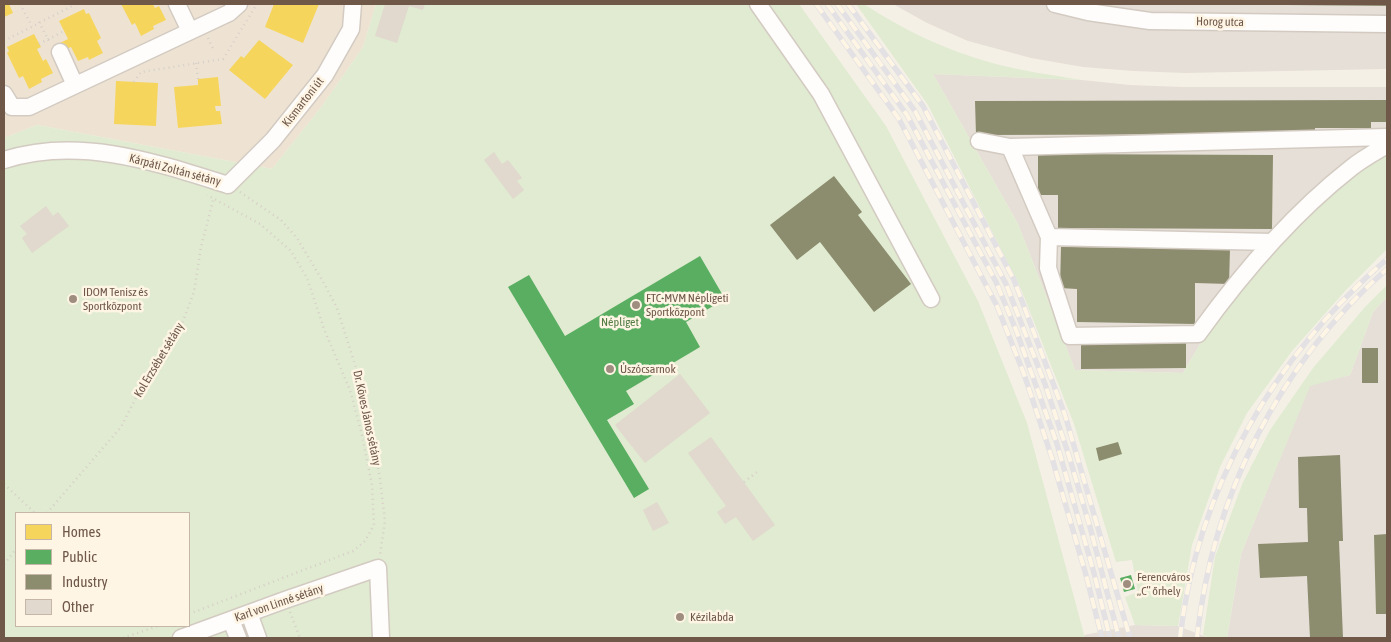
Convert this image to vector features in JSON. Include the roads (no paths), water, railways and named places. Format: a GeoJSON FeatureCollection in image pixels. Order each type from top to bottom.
{"type":"FeatureCollection","features":[{"type":"Feature","properties":{"kind":"street"},"geometry":{"type":"LineString","coordinates":[[177,4],[190,31]]}},
{"type":"Feature","properties":{"kind":"street"},"geometry":{"type":"LineString","coordinates":[[7,102],[29,107],[229,13],[240,4]]}},
{"type":"Feature","properties":{"kind":"street","name":"Kismartoni út"},"geometry":{"type":"LineString","coordinates":[[224,183],[273,140],[325,75],[351,29],[353,4]]}},
{"type":"Feature","properties":{"kind":"street"},"geometry":{"type":"LineString","coordinates":[[758,4],[821,94],[932,299]]}},
{"type":"Feature","properties":{"kind":"street","name":"Horog utca"},"geometry":{"type":"LineString","coordinates":[[1055,4],[1088,12],[1150,21],[1387,24]]}},
{"type":"Feature","properties":{"kind":"street"},"geometry":{"type":"LineString","coordinates":[[60,52],[76,85]]}},
{"type":"Feature","properties":{"kind":"street"},"geometry":{"type":"LineString","coordinates":[[979,141],[1010,147],[1387,137]]}},
{"type":"Feature","properties":{"kind":"street"},"geometry":{"type":"LineString","coordinates":[[1010,147],[1049,237],[1048,268],[1070,336],[1198,334],[1227,295],[1298,213],[1352,167],[1387,145]]}},
{"type":"Feature","properties":{"kind":"street","name":"Kárpáti Zoltán sétány"},"geometry":{"type":"LineString","coordinates":[[4,160],[51,150],[97,151],[150,161],[224,183]]}},
{"type":"Feature","properties":{"kind":"street"},"geometry":{"type":"LineString","coordinates":[[1049,237],[1272,242]]}},
{"type":"Feature","properties":{"kind":"street","name":"Karl von Linné sétány"},"geometry":{"type":"LineString","coordinates":[[182,638],[378,568],[381,638]]}},
{"type":"Feature","properties":{"kind":"street"},"geometry":{"type":"LineString","coordinates":[[248,614],[258,638]]}},
{"type":"Feature","properties":{"kind":"street"},"geometry":{"type":"LineString","coordinates":[[231,620],[238,638]]}},
{"type":"Feature","properties":{"kind":"railway"},"geometry":{"type":"LineString","coordinates":[[816,4],[899,119],[997,306],[1024,374],[1052,458],[1102,638]]}},
{"type":"Feature","properties":{"kind":"railway"},"geometry":{"type":"LineString","coordinates":[[827,4],[907,115],[996,282],[1016,330],[1057,444],[1094,573],[1110,638]]}},
{"type":"Feature","properties":{"kind":"railway"},"geometry":{"type":"LineString","coordinates":[[837,4],[915,111],[1006,284],[1045,384],[1069,456],[1119,638]]}},
{"type":"Feature","properties":{"kind":"railway"},"geometry":{"type":"LineString","coordinates":[[848,4],[923,106],[1014,280],[1065,415],[1130,638]]}},
{"type":"Feature","properties":{"kind":"railway"},"geometry":{"type":"LineString","coordinates":[[1180,638],[1189,583],[1204,530],[1223,478],[1248,429],[1276,382],[1309,338],[1346,297],[1387,259]]}},
{"type":"Feature","properties":{"kind":"railway"},"geometry":{"type":"LineString","coordinates":[[1197,638],[1205,586],[1218,534],[1235,484],[1257,436],[1283,390],[1314,346],[1348,306],[1387,269]]}},
{"type":"Feature","properties":{"kind":"place","name":"IDOM Tenisz és Sportközpont"},"geometry":{"type":"Point","coordinates":[73,299]}},
{"type":"Feature","properties":{"kind":"place","name":"FTC-MVM Népligeti Sportközpont"},"geometry":{"type":"Point","coordinates":[636,305]}},
{"type":"Feature","properties":{"kind":"place","name":"Úszócsarnok"},"geometry":{"type":"Point","coordinates":[610,369]}},
{"type":"Feature","properties":{"kind":"place","name":"Ferencváros „C” őrhely"},"geometry":{"type":"Point","coordinates":[1127,584]}},
{"type":"Feature","properties":{"kind":"place","name":"Kézilabda"},"geometry":{"type":"Point","coordinates":[680,617]}},
{"type":"Feature","properties":{"kind":"park label","name":"Népliget"},"geometry":{"type":"Point","coordinates":[620,322]}}]}
